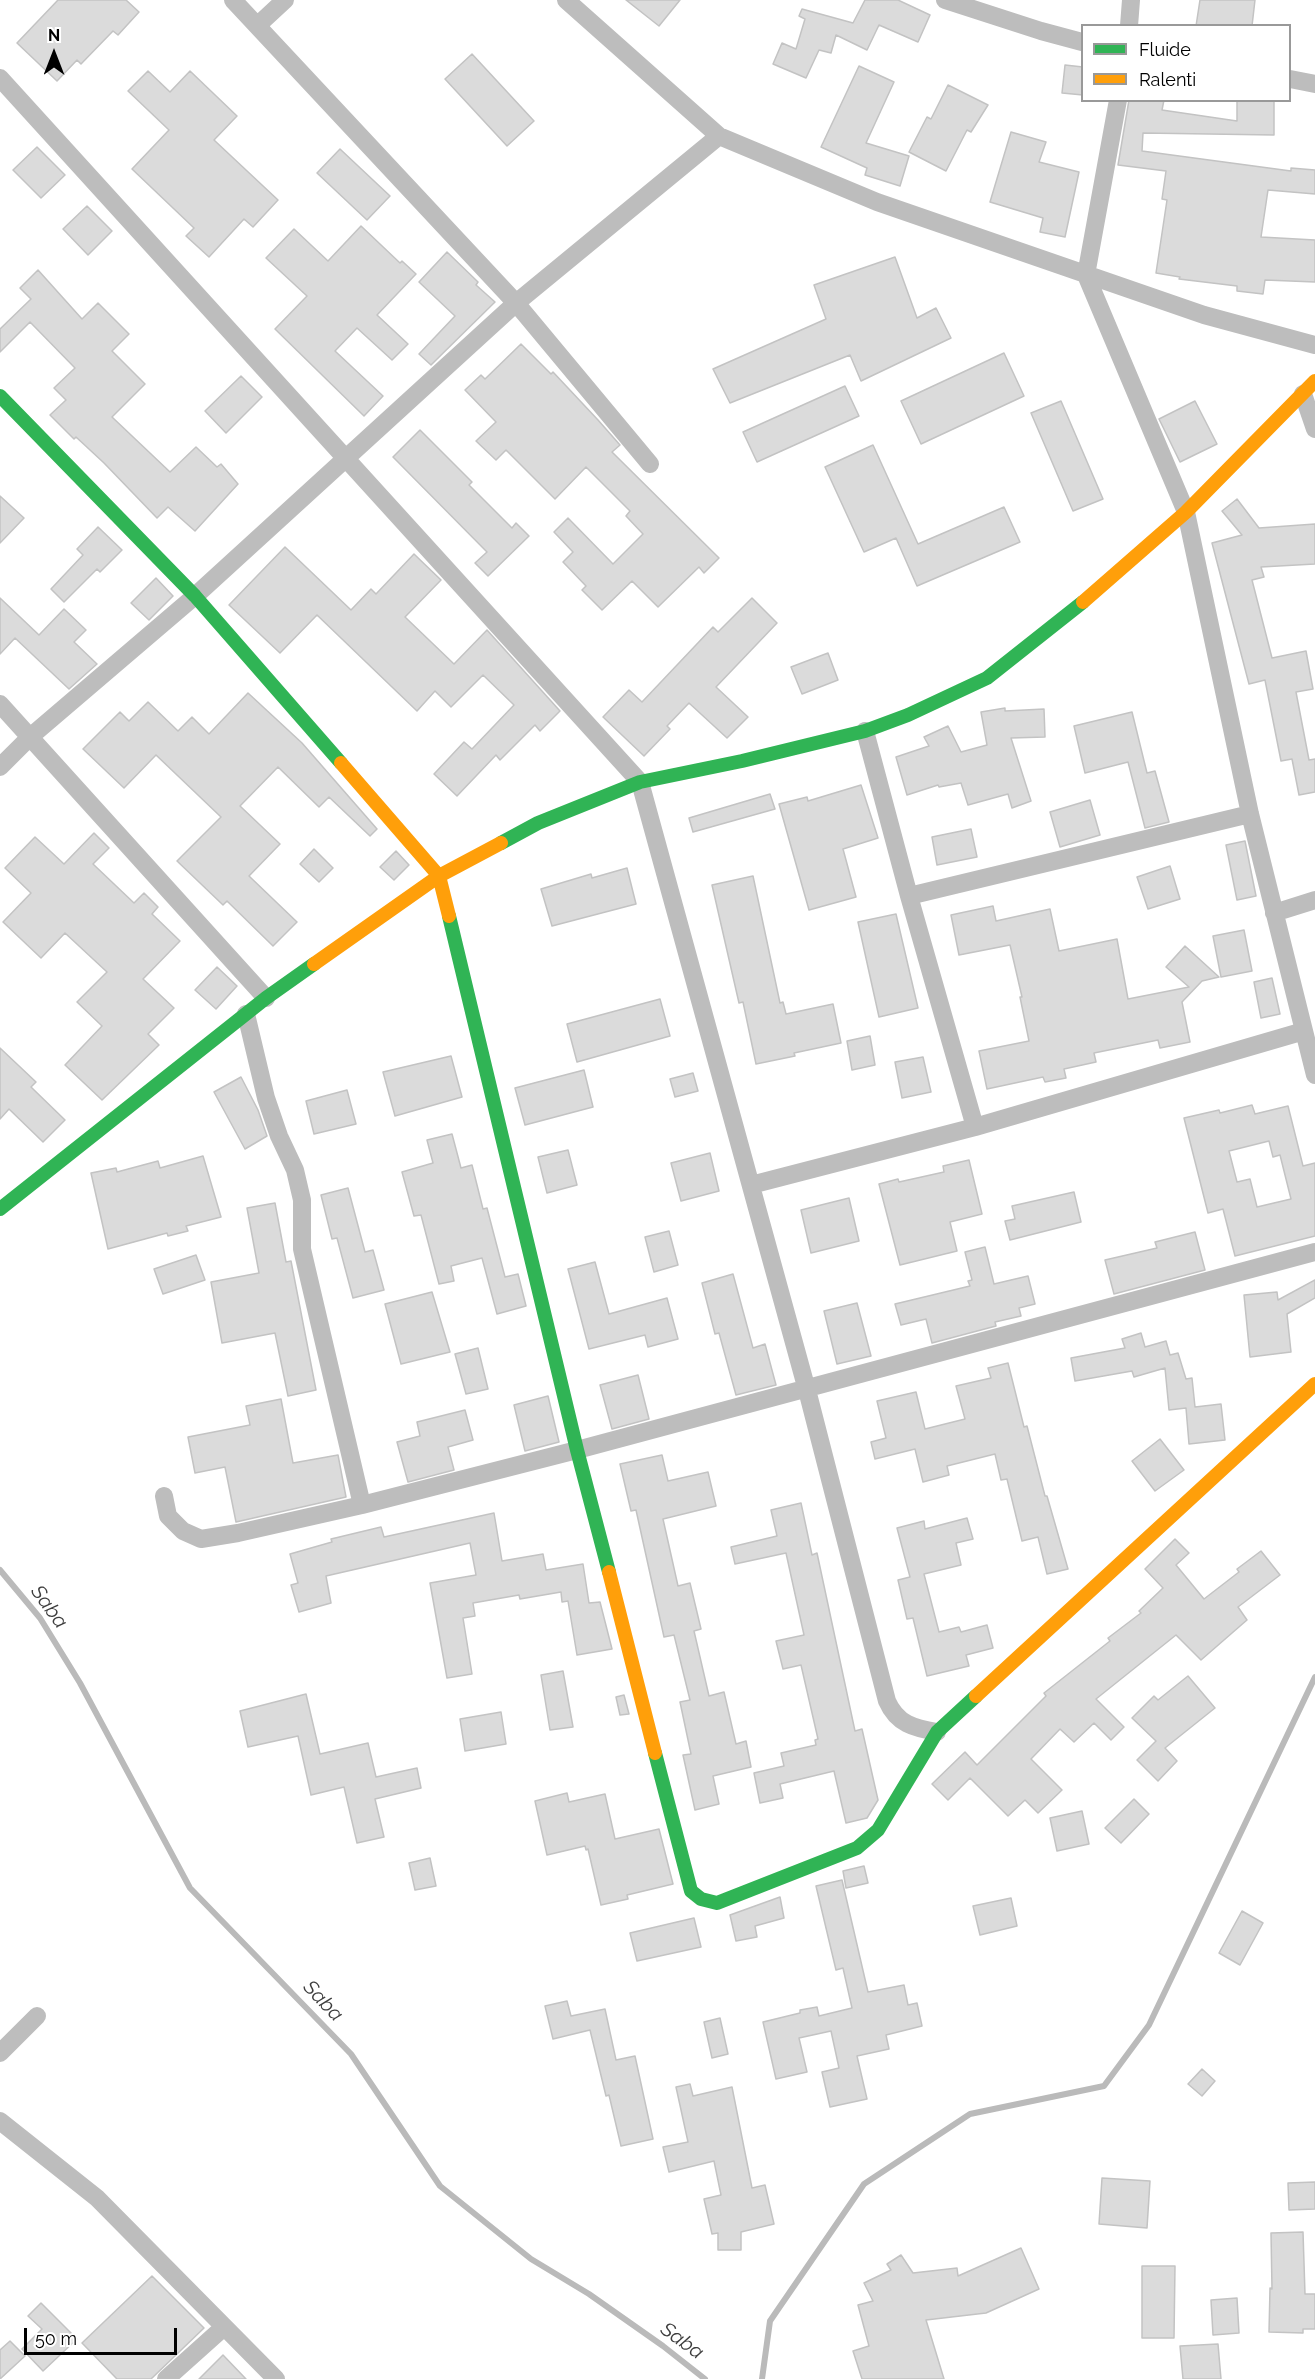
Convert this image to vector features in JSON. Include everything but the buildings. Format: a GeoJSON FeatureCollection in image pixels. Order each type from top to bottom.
{"type":"FeatureCollection","features":[{"type":"Feature","properties":{"kind":"street"},"geometry":{"type":"LineString","coordinates":[[233,0],[516,303],[650,464]]}},
{"type":"Feature","properties":{"kind":"street"},"geometry":{"type":"LineString","coordinates":[[258,25],[285,0]]}},
{"type":"Feature","properties":{"kind":"street"},"geometry":{"type":"LineString","coordinates":[[566,0],[720,136],[877,202],[1204,315],[1315,345]]}},
{"type":"Feature","properties":{"kind":"street"},"geometry":{"type":"LineString","coordinates":[[945,0],[1081,41]]}},
{"type":"Feature","properties":{"kind":"street"},"geometry":{"type":"LineString","coordinates":[[1129,24],[1131,0]]}},
{"type":"Feature","properties":{"kind":"street"},"geometry":{"type":"LineString","coordinates":[[0,78],[640,782],[807,1390],[887,1701],[892,1712],[904,1724],[937,1732]]}},
{"type":"Feature","properties":{"kind":"street"},"geometry":{"type":"LineString","coordinates":[[1291,79],[1315,84]]}},
{"type":"Feature","properties":{"kind":"street"},"geometry":{"type":"LineString","coordinates":[[1118,102],[1086,275],[1186,512],[1250,814],[1315,1075]]}},
{"type":"Feature","properties":{"kind":"street"},"geometry":{"type":"LineString","coordinates":[[0,767],[30,737],[195,596],[516,303],[720,136]]}},
{"type":"Feature","properties":{"kind":"street"},"geometry":{"type":"LineString","coordinates":[[0,1209],[266,998],[439,876],[538,823],[640,782],[742,761],[865,731],[908,715],[987,678],[1058,624],[1186,512],[1309,388]]}},
{"type":"Feature","properties":{"kind":"street"},"geometry":{"type":"LineString","coordinates":[[1309,388],[1315,429]]}},
{"type":"Feature","properties":{"kind":"street"},"geometry":{"type":"LineString","coordinates":[[0,396],[195,596],[439,876],[577,1450],[691,1891],[701,1899],[717,1903],[857,1848],[883,1823],[937,1732],[1315,1384]]}},
{"type":"Feature","properties":{"kind":"street"},"geometry":{"type":"LineString","coordinates":[[0,705],[266,998]]}},
{"type":"Feature","properties":{"kind":"street"},"geometry":{"type":"LineString","coordinates":[[865,731],[975,1127]]}},
{"type":"Feature","properties":{"kind":"street"},"geometry":{"type":"LineString","coordinates":[[909,896],[1250,814]]}},
{"type":"Feature","properties":{"kind":"street"},"geometry":{"type":"LineString","coordinates":[[1274,913],[1315,900]]}},
{"type":"Feature","properties":{"kind":"street"},"geometry":{"type":"LineString","coordinates":[[246,1014],[266,1098],[279,1136],[295,1170],[302,1200],[302,1249],[362,1505]]}},
{"type":"Feature","properties":{"kind":"street"},"geometry":{"type":"LineString","coordinates":[[751,1185],[975,1127],[1304,1031]]}},
{"type":"Feature","properties":{"kind":"street"},"geometry":{"type":"LineString","coordinates":[[164,1496],[168,1516],[183,1531],[201,1539],[238,1533],[362,1505],[807,1390],[1315,1252]]}},
{"type":"Feature","properties":{"kind":"street"},"geometry":{"type":"LineString","coordinates":[[0,2053],[37,2016]]}},
{"type":"Feature","properties":{"kind":"street"},"geometry":{"type":"LineString","coordinates":[[0,2121],[97,2198],[276,2379]]}},
{"type":"Feature","properties":{"kind":"street"},"geometry":{"type":"LineString","coordinates":[[166,2379],[224,2327]]}},
{"type":"Feature","properties":{"kind":"waterway","name":"Saba"},"geometry":{"type":"LineString","coordinates":[[0,1570],[40,1618],[80,1683],[190,1888],[351,2054],[440,2186],[531,2259],[589,2294],[705,2379]]}},
{"type":"Feature","properties":{"kind":"waterway"},"geometry":{"type":"LineString","coordinates":[[762,2379],[770,2321],[864,2184],[970,2114],[1104,2086],[1149,2025],[1315,1677]]}},
{"type":"Feature","properties":{"kind":"traffic: fast"},"geometry":{"type":"LineString","coordinates":[[0,396],[195,596],[341,763]]}},
{"type":"Feature","properties":{"kind":"traffic: fast"},"geometry":{"type":"LineString","coordinates":[[501,843],[538,823],[640,782],[742,761],[865,731],[908,715],[987,678],[1083,602]]}},
{"type":"Feature","properties":{"kind":"traffic: fast"},"geometry":{"type":"LineString","coordinates":[[449,916],[577,1450],[609,1572]]}},
{"type":"Feature","properties":{"kind":"traffic: fast"},"geometry":{"type":"LineString","coordinates":[[0,1209],[266,998],[314,964]]}},
{"type":"Feature","properties":{"kind":"traffic: fast"},"geometry":{"type":"LineString","coordinates":[[655,1753],[691,1891],[701,1899],[717,1903],[857,1848],[878,1830],[937,1732],[976,1696]]}},
{"type":"Feature","properties":{"kind":"traffic: slow"},"geometry":{"type":"LineString","coordinates":[[1083,602],[1186,512],[1315,381]]}},
{"type":"Feature","properties":{"kind":"traffic: slow"},"geometry":{"type":"LineString","coordinates":[[341,763],[439,876],[449,916]]}},
{"type":"Feature","properties":{"kind":"traffic: slow"},"geometry":{"type":"LineString","coordinates":[[314,964],[439,876],[501,843]]}},
{"type":"Feature","properties":{"kind":"traffic: slow"},"geometry":{"type":"LineString","coordinates":[[976,1696],[1315,1384]]}},
{"type":"Feature","properties":{"kind":"traffic: slow"},"geometry":{"type":"LineString","coordinates":[[609,1572],[655,1753]]}}]}
